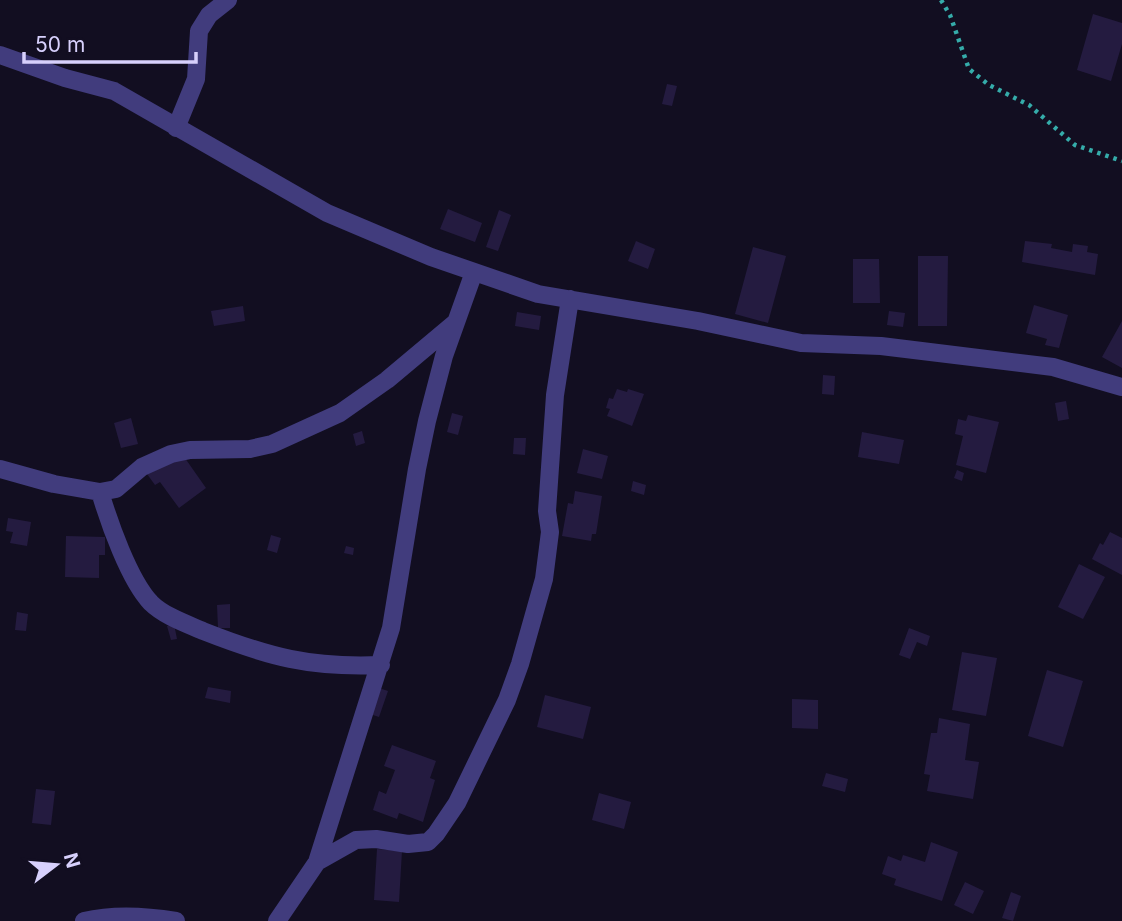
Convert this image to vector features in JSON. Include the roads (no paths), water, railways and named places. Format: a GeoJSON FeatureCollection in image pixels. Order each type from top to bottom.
{"type":"FeatureCollection","features":[{"type":"Feature","properties":{"kind":"street"},"geometry":{"type":"LineString","coordinates":[[176,128],[196,79],[200,31],[209,15],[228,0]]}},
{"type":"Feature","properties":{"kind":"street"},"geometry":{"type":"LineString","coordinates":[[0,55],[65,78],[114,91],[327,213],[431,257],[538,294],[698,321],[801,343],[881,346],[1053,367],[1122,387]]}},
{"type":"Feature","properties":{"kind":"street"},"geometry":{"type":"LineString","coordinates":[[277,921],[317,862],[381,665],[391,628],[425,433],[444,356],[474,272]]}},
{"type":"Feature","properties":{"kind":"street"},"geometry":{"type":"LineString","coordinates":[[317,862],[356,840],[376,839],[408,844],[428,842],[457,803],[507,700],[544,579],[550,532],[547,511],[555,395],[570,299]]}},
{"type":"Feature","properties":{"kind":"street"},"geometry":{"type":"LineString","coordinates":[[0,469],[54,484],[100,492],[116,489],[142,467],[171,454],[190,450],[250,449],[272,444],[340,413],[387,380],[455,323]]}},
{"type":"Feature","properties":{"kind":"street"},"geometry":{"type":"LineString","coordinates":[[100,492],[132,573],[152,604],[182,622],[250,650],[281,659],[352,666],[381,665]]}},
{"type":"Feature","properties":{"kind":"street"},"geometry":{"type":"LineString","coordinates":[[85,921],[103,916],[176,921]]}}]}
